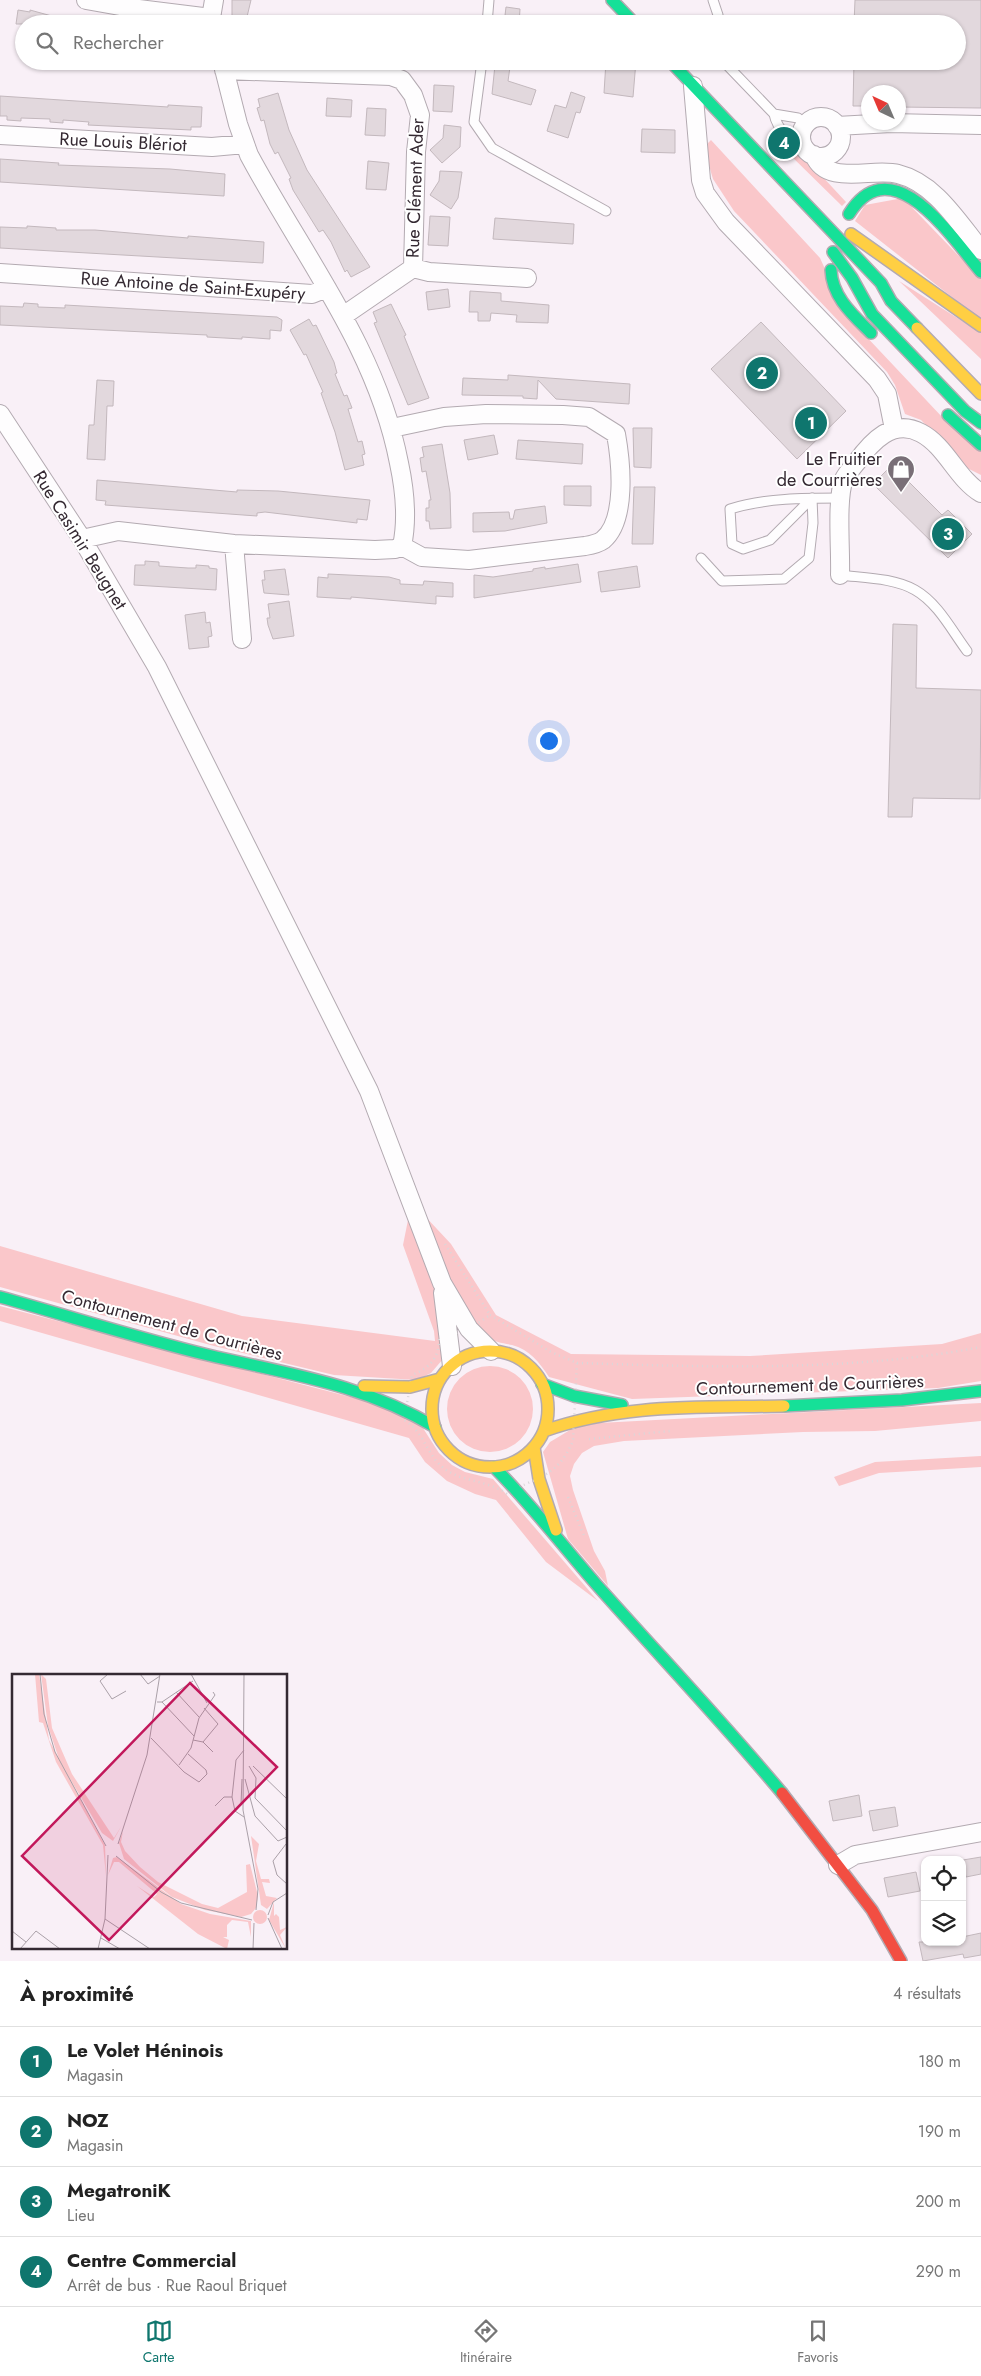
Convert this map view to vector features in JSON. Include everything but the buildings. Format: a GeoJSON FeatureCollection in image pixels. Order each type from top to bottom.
{"type":"FeatureCollection","features":[{"type":"Feature","properties":{"kind":"street"},"geometry":{"type":"LineString","coordinates":[[86,0],[175,15]]}},
{"type":"Feature","properties":{"kind":"street"},"geometry":{"type":"LineString","coordinates":[[213,15],[214,0]]}},
{"type":"Feature","properties":{"kind":"street"},"geometry":{"type":"LineString","coordinates":[[612,0],[626,15]]}},
{"type":"Feature","properties":{"kind":"street"},"geometry":{"type":"LineString","coordinates":[[224,70],[245,144],[272,198],[327,288]]}},
{"type":"Feature","properties":{"kind":"street","name":"Rue Clément Ader"},"geometry":{"type":"LineString","coordinates":[[290,70],[391,76],[402,80],[413,95],[420,115],[416,152],[413,268]]}},
{"type":"Feature","properties":{"kind":"street"},"geometry":{"type":"LineString","coordinates":[[678,70],[758,157],[880,283],[891,301],[981,394]]}},
{"type":"Feature","properties":{"kind":"street"},"geometry":{"type":"LineString","coordinates":[[693,86],[701,180],[705,193],[726,222],[884,387],[890,402],[894,429]]}},
{"type":"Feature","properties":{"kind":"street"},"geometry":{"type":"LineString","coordinates":[[809,152],[825,156],[835,151],[840,140],[837,126],[831,120],[823,117],[813,118],[805,124],[801,135],[809,152],[819,164],[835,172],[897,173],[922,183],[981,250]]}},
{"type":"Feature","properties":{"kind":"street"},"geometry":{"type":"LineString","coordinates":[[837,126],[882,124],[981,125]]}},
{"type":"Feature","properties":{"kind":"street","name":"Rue Louis Blériot"},"geometry":{"type":"LineString","coordinates":[[0,135],[212,147],[245,144]]}},
{"type":"Feature","properties":{"kind":"street"},"geometry":{"type":"LineString","coordinates":[[758,157],[774,187]]}},
{"type":"Feature","properties":{"kind":"street"},"geometry":{"type":"LineString","coordinates":[[758,157],[798,179],[862,244],[981,326]]}},
{"type":"Feature","properties":{"kind":"street"},"geometry":{"type":"LineString","coordinates":[[849,214],[858,202],[872,192],[892,190],[907,194],[924,207],[981,272]]}},
{"type":"Feature","properties":{"kind":"street"},"geometry":{"type":"LineString","coordinates":[[823,242],[852,278],[872,314],[965,411],[981,422]]}},
{"type":"Feature","properties":{"kind":"street","name":"Rue Clément Ader"},"geometry":{"type":"LineString","coordinates":[[343,316],[413,268],[429,272],[527,278]]}},
{"type":"Feature","properties":{"kind":"street"},"geometry":{"type":"LineString","coordinates":[[831,270],[831,279],[841,299],[877,339]]}},
{"type":"Feature","properties":{"kind":"street","name":"Rue Antoine de Saint-Exupéry"},"geometry":{"type":"LineString","coordinates":[[0,273],[312,294],[327,288],[375,379],[392,428],[404,488],[406,526],[402,546]]}},
{"type":"Feature","properties":{"kind":"street"},"geometry":{"type":"LineString","coordinates":[[880,283],[899,294],[933,327]]}},
{"type":"Feature","properties":{"kind":"street"},"geometry":{"type":"LineString","coordinates":[[941,408],[981,445]]}},
{"type":"Feature","properties":{"kind":"street","name":"Rue Casimir Beugnet"},"geometry":{"type":"LineString","coordinates":[[0,414],[82,539],[157,667],[369,1092],[442,1283]]}},
{"type":"Feature","properties":{"kind":"street"},"geometry":{"type":"LineString","coordinates":[[82,539],[118,531],[234,544],[375,550],[395,549],[402,546],[422,557],[469,560],[585,546],[602,541],[614,528],[618,512],[620,458],[616,434],[589,417],[486,414],[444,417],[392,428]]}},
{"type":"Feature","properties":{"kind":"street"},"geometry":{"type":"LineString","coordinates":[[840,575],[841,498],[845,478],[864,452],[881,435],[894,429],[908,428],[923,434],[972,486],[981,492]]}},
{"type":"Feature","properties":{"kind":"street"},"geometry":{"type":"LineString","coordinates":[[964,476],[981,482]]}},
{"type":"Feature","properties":{"kind":"street"},"geometry":{"type":"LineString","coordinates":[[234,544],[242,639]]}},
{"type":"Feature","properties":{"kind":"street"},"geometry":{"type":"LineString","coordinates":[[442,1283],[469,1328],[491,1351]]}},
{"type":"Feature","properties":{"kind":"street"},"geometry":{"type":"LineString","coordinates":[[442,1283],[450,1335],[452,1366]]}},
{"type":"Feature","properties":{"kind":"street","name":"Contournement de Courrières"},"geometry":{"type":"LineString","coordinates":[[0,1297],[208,1354],[337,1384],[406,1410],[435,1427]]}},
{"type":"Feature","properties":{"kind":"street"},"geometry":{"type":"LineString","coordinates":[[491,1351],[515,1357],[535,1373],[542,1384],[548,1407],[544,1431],[534,1447],[516,1461],[494,1467],[468,1463],[457,1457],[444,1444],[435,1427],[432,1402],[440,1379],[452,1366],[470,1355],[491,1351]]}},
{"type":"Feature","properties":{"kind":"street","name":"Contournement de Courrières"},"geometry":{"type":"LineString","coordinates":[[337,1384],[410,1387],[440,1379]]}},
{"type":"Feature","properties":{"kind":"street","name":"Contournement de Courrières"},"geometry":{"type":"LineString","coordinates":[[542,1384],[574,1396],[640,1408]]}},
{"type":"Feature","properties":{"kind":"street","name":"Contournement de Courrières"},"geometry":{"type":"LineString","coordinates":[[544,1431],[574,1420],[640,1408],[863,1403],[981,1391]]}},
{"type":"Feature","properties":{"kind":"street"},"geometry":{"type":"LineString","coordinates":[[534,1447],[539,1480],[559,1539]]}},
{"type":"Feature","properties":{"kind":"street"},"geometry":{"type":"LineString","coordinates":[[494,1467],[516,1489],[537,1517],[559,1539],[589,1576],[725,1724],[872,1910],[901,1961]]}},
{"type":"Feature","properties":{"kind":"street"},"geometry":{"type":"LineString","coordinates":[[838,1865],[855,1855],[981,1832]]}},
{"type":"Feature","properties":{"kind":"lane"},"geometry":{"type":"LineString","coordinates":[[488,15],[489,0]]}},
{"type":"Feature","properties":{"kind":"lane"},"geometry":{"type":"LineString","coordinates":[[713,0],[718,15]]}},
{"type":"Feature","properties":{"kind":"lane"},"geometry":{"type":"LineString","coordinates":[[481,70],[474,122],[492,148],[606,211]]}},
{"type":"Feature","properties":{"kind":"lane"},"geometry":{"type":"LineString","coordinates":[[732,70],[774,114],[776,124],[786,135],[796,145],[809,152]]}},
{"type":"Feature","properties":{"kind":"lane"},"geometry":{"type":"LineString","coordinates":[[774,114],[798,118],[805,124]]}},
{"type":"Feature","properties":{"kind":"lane"},"geometry":{"type":"LineString","coordinates":[[812,498],[770,540],[743,549],[732,544],[730,509],[750,503],[812,498],[841,498]]}},
{"type":"Feature","properties":{"kind":"lane"},"geometry":{"type":"LineString","coordinates":[[701,558],[722,582],[784,580],[809,558],[813,523],[812,498]]}},
{"type":"Feature","properties":{"kind":"lane"},"geometry":{"type":"LineString","coordinates":[[840,575],[891,581],[916,590],[934,606],[967,651]]}},
{"type":"Feature","properties":{"kind":"path"},"geometry":{"type":"LineString","coordinates":[[421,1226],[430,1229],[441,1239],[456,1258],[490,1315],[534,1343],[576,1363],[708,1366],[894,1360],[981,1347]]}},
{"type":"Feature","properties":{"kind":"path"},"geometry":{"type":"LineString","coordinates":[[490,1315],[469,1328],[440,1338],[436,1358],[430,1365],[412,1375],[404,1420],[413,1425],[428,1450],[441,1466],[457,1477],[496,1486],[507,1494],[539,1480],[556,1470],[573,1441],[576,1363]]}},
{"type":"Feature","properties":{"kind":"path"},"geometry":{"type":"LineString","coordinates":[[573,1441],[670,1431]]}},
{"type":"Feature","properties":{"kind":"shaded area"},"geometry":{"type":"Polygon","coordinates":[[[711,140],[820,258],[846,315],[943,418],[981,452],[981,475],[967,468],[921,420],[905,414],[895,385],[887,372],[734,211],[713,179],[708,162],[708,143],[711,140]]]}},
{"type":"Feature","properties":{"kind":"shaded area"},"geometry":{"type":"Polygon","coordinates":[[[794,146],[846,202],[842,206],[787,152],[794,146]]]}},
{"type":"Feature","properties":{"kind":"shaded area"},"geometry":{"type":"Polygon","coordinates":[[[903,198],[981,279],[981,320],[855,221],[865,205],[903,198]]]}},
{"type":"Feature","properties":{"kind":"shaded area"},"geometry":{"type":"Polygon","coordinates":[[[899,281],[981,333],[981,359],[899,281]]]}},
{"type":"Feature","properties":{"kind":"shaded area"},"geometry":{"type":"Polygon","coordinates":[[[423,1214],[451,1244],[496,1315],[571,1354],[750,1356],[942,1344],[981,1333],[981,1381],[938,1388],[632,1399],[549,1377],[529,1353],[518,1347],[492,1340],[477,1328],[467,1315],[449,1280],[423,1214]]]}},
{"type":"Feature","properties":{"kind":"shaded area"},"geometry":{"type":"Polygon","coordinates":[[[409,1215],[428,1267],[441,1311],[443,1359],[431,1373],[417,1380],[334,1375],[214,1346],[0,1287],[0,1246],[242,1316],[435,1341],[434,1331],[403,1245],[409,1215]]]}},
{"type":"Feature","properties":{"kind":"shaded area"},"geometry":{"type":"Polygon","coordinates":[[[0,1306],[370,1402],[421,1425],[439,1453],[452,1465],[465,1472],[493,1479],[598,1601],[546,1562],[496,1500],[475,1494],[447,1481],[425,1462],[409,1438],[0,1321],[0,1306]]]}},
{"type":"Feature","properties":{"kind":"shaded area"},"geometry":{"type":"Polygon","coordinates":[[[490,1366],[507,1369],[521,1378],[530,1392],[533,1409],[530,1426],[521,1440],[507,1449],[490,1452],[473,1449],[459,1440],[450,1426],[447,1409],[450,1392],[459,1378],[473,1369],[490,1366]]]}},
{"type":"Feature","properties":{"kind":"shaded area"},"geometry":{"type":"Polygon","coordinates":[[[981,1403],[981,1421],[875,1431],[803,1432],[624,1441],[594,1446],[582,1453],[574,1464],[570,1476],[594,1551],[605,1571],[608,1586],[568,1539],[543,1452],[550,1442],[580,1424],[981,1403]]]}},
{"type":"Feature","properties":{"kind":"shaded area"},"geometry":{"type":"Polygon","coordinates":[[[981,1456],[981,1467],[879,1473],[839,1486],[834,1477],[875,1462],[981,1456]]]}},
{"type":"Feature","properties":{"kind":"traffic: fast"},"geometry":{"type":"LineString","coordinates":[[612,0],[626,15]]}},
{"type":"Feature","properties":{"kind":"traffic: fast"},"geometry":{"type":"LineString","coordinates":[[679,70],[881,283],[891,301],[917,328]]}},
{"type":"Feature","properties":{"kind":"traffic: fast"},"geometry":{"type":"LineString","coordinates":[[849,214],[866,195],[884,189],[902,193],[921,205],[938,221],[981,272]]}},
{"type":"Feature","properties":{"kind":"traffic: fast"},"geometry":{"type":"LineString","coordinates":[[833,252],[852,278],[872,314],[965,411],[981,423]]}},
{"type":"Feature","properties":{"kind":"traffic: fast"},"geometry":{"type":"LineString","coordinates":[[831,270],[832,280],[839,297],[871,333]]}},
{"type":"Feature","properties":{"kind":"traffic: fast"},"geometry":{"type":"LineString","coordinates":[[948,415],[981,445]]}},
{"type":"Feature","properties":{"kind":"traffic: fast"},"geometry":{"type":"LineString","coordinates":[[0,1297],[208,1355],[353,1390],[408,1412],[435,1427]]}},
{"type":"Feature","properties":{"kind":"traffic: fast"},"geometry":{"type":"LineString","coordinates":[[542,1384],[574,1396],[622,1405]]}},
{"type":"Feature","properties":{"kind":"traffic: fast"},"geometry":{"type":"LineString","coordinates":[[784,1406],[902,1400],[981,1391]]}},
{"type":"Feature","properties":{"kind":"traffic: fast"},"geometry":{"type":"LineString","coordinates":[[494,1467],[782,1793]]}},
{"type":"Feature","properties":{"kind":"traffic: slow"},"geometry":{"type":"LineString","coordinates":[[851,234],[981,326]]}},
{"type":"Feature","properties":{"kind":"traffic: slow"},"geometry":{"type":"LineString","coordinates":[[917,328],[981,394]]}},
{"type":"Feature","properties":{"kind":"traffic: slow"},"geometry":{"type":"LineString","coordinates":[[490,1351],[512,1356],[531,1368],[543,1387],[548,1409],[543,1431],[531,1450],[512,1462],[490,1467],[468,1462],[449,1450],[437,1431],[432,1409],[437,1387],[449,1368],[468,1356],[490,1351]]}},
{"type":"Feature","properties":{"kind":"traffic: slow"},"geometry":{"type":"LineString","coordinates":[[364,1386],[410,1387],[440,1379]]}},
{"type":"Feature","properties":{"kind":"traffic: slow"},"geometry":{"type":"LineString","coordinates":[[544,1431],[574,1422],[633,1411],[693,1407],[784,1406]]}},
{"type":"Feature","properties":{"kind":"traffic: slow"},"geometry":{"type":"LineString","coordinates":[[534,1447],[539,1479],[556,1530]]}},
{"type":"Feature","properties":{"kind":"traffic: jam"},"geometry":{"type":"LineString","coordinates":[[782,1793],[872,1910],[901,1961]]}},
{"type":"Feature","properties":{"kind":"place","name":"Centre Commercial"},"geometry":{"type":"Point","coordinates":[784,143]}},
{"type":"Feature","properties":{"kind":"place","name":"NOZ"},"geometry":{"type":"Point","coordinates":[762,373]}},
{"type":"Feature","properties":{"kind":"place","name":"Le Volet Héninois"},"geometry":{"type":"Point","coordinates":[811,423]}},
{"type":"Feature","properties":{"kind":"place","name":"Le Fruitier de Courrières"},"geometry":{"type":"Point","coordinates":[901,493]}},
{"type":"Feature","properties":{"kind":"place","name":"MegatroniK"},"geometry":{"type":"Point","coordinates":[948,534]}}]}
